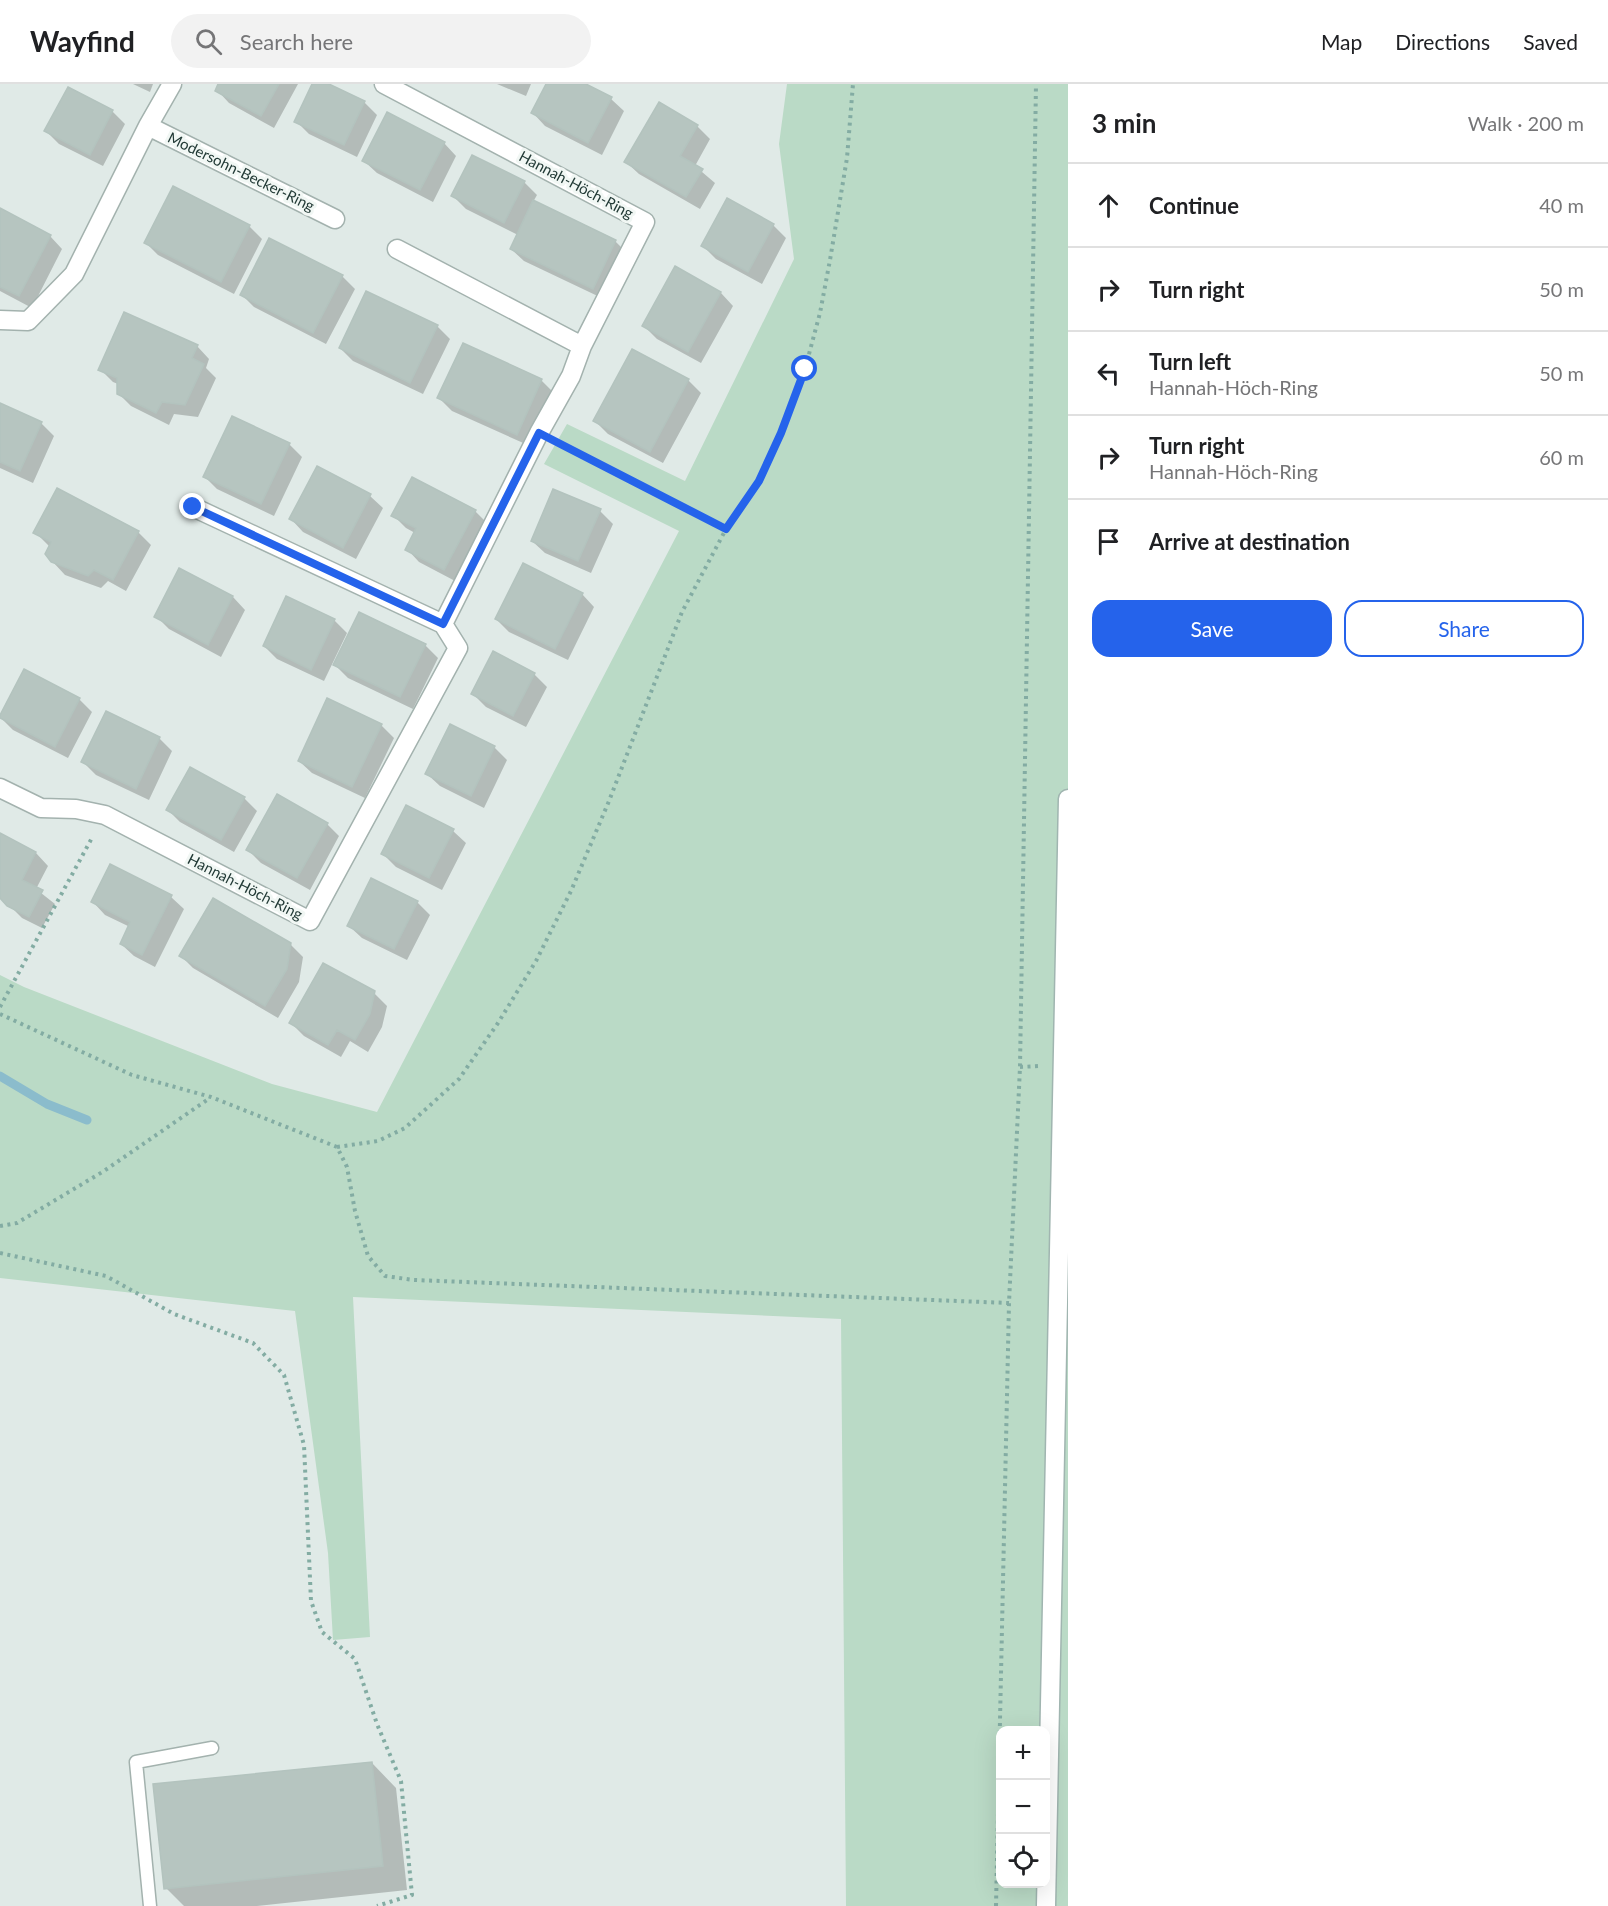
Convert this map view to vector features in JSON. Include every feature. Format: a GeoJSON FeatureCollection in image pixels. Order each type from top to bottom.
{"type":"FeatureCollection","features":[{"type":"Feature","properties":{"kind":"street"},"geometry":{"type":"LineString","coordinates":[[0,320],[28,321],[74,274],[148,126],[172,84]]}},
{"type":"Feature","properties":{"kind":"street","name":"Hannah-Höch-Ring"},"geometry":{"type":"LineString","coordinates":[[0,788],[40,808],[76,809],[105,815],[310,921],[458,648],[443,624],[539,433],[571,376],[582,346],[645,222],[384,84]]}},
{"type":"Feature","properties":{"kind":"street","name":"Modersohn-Becker-Ring"},"geometry":{"type":"LineString","coordinates":[[148,126],[335,219]]}},
{"type":"Feature","properties":{"kind":"street"},"geometry":{"type":"LineString","coordinates":[[397,249],[582,346]]}},
{"type":"Feature","properties":{"kind":"street"},"geometry":{"type":"LineString","coordinates":[[193,507],[443,624]]}},
{"type":"Feature","properties":{"kind":"street"},"geometry":{"type":"LineString","coordinates":[[1046,1906],[1068,799]]}},
{"type":"Feature","properties":{"kind":"lane"},"geometry":{"type":"LineString","coordinates":[[150,1906],[136,1762],[212,1748]]}},
{"type":"Feature","properties":{"kind":"path"},"geometry":{"type":"LineString","coordinates":[[0,1014],[132,1075],[211,1097],[337,1147],[378,1141],[405,1128],[459,1079],[498,1023],[536,961],[571,891],[609,801],[682,612],[726,529],[759,481],[781,433],[805,369],[820,313],[847,158],[853,84]]}},
{"type":"Feature","properties":{"kind":"path"},"geometry":{"type":"LineString","coordinates":[[996,1906],[1009,1304],[1020,1055],[1036,84]]}},
{"type":"Feature","properties":{"kind":"path"},"geometry":{"type":"LineString","coordinates":[[539,433],[726,529]]}},
{"type":"Feature","properties":{"kind":"path"},"geometry":{"type":"LineString","coordinates":[[0,1007],[105,815]]}},
{"type":"Feature","properties":{"kind":"path"},"geometry":{"type":"LineString","coordinates":[[0,1226],[17,1223],[85,1182],[211,1097]]}},
{"type":"Feature","properties":{"kind":"path"},"geometry":{"type":"LineString","coordinates":[[337,1147],[347,1167],[368,1256],[385,1276],[414,1280],[1009,1304]]}},
{"type":"Feature","properties":{"kind":"path"},"geometry":{"type":"LineString","coordinates":[[0,1252],[106,1276],[174,1314],[253,1343],[284,1375],[304,1445],[311,1602],[322,1632],[355,1659],[377,1724],[401,1781],[412,1895],[377,1906]]}},
{"type":"Feature","properties":{"kind":"green space"},"geometry":{"type":"Polygon","coordinates":[[[787,84],[1068,84],[1068,1906],[846,1906],[841,1319],[353,1297],[370,1637],[333,1640],[328,1553],[295,1311],[0,1278],[0,975],[24,987],[272,1084],[377,1112],[679,531],[544,464],[567,424],[685,481],[794,259],[779,144],[787,84]]]}},
{"type":"Feature","properties":{"kind":"building"},"geometry":{"type":"Polygon","coordinates":[[[218,84],[279,84],[261,116],[215,91],[218,84]]]}},
{"type":"Feature","properties":{"kind":"building"},"geometry":{"type":"Polygon","coordinates":[[[312,84],[329,84],[365,101],[344,145],[294,122],[312,84]]]}},
{"type":"Feature","properties":{"kind":"building"},"geometry":{"type":"Polygon","coordinates":[[[546,84],[586,84],[612,97],[588,143],[531,113],[546,84]]]}},
{"type":"Feature","properties":{"kind":"building"},"geometry":{"type":"Polygon","coordinates":[[[68,87],[113,110],[90,155],[44,131],[68,87]]]}},
{"type":"Feature","properties":{"kind":"building"},"geometry":{"type":"Polygon","coordinates":[[[659,102],[698,125],[680,156],[703,169],[686,197],[624,162],[659,102]]]}},
{"type":"Feature","properties":{"kind":"building"},"geometry":{"type":"Polygon","coordinates":[[[387,112],[445,142],[420,190],[362,161],[387,112]]]}},
{"type":"Feature","properties":{"kind":"building"},"geometry":{"type":"Polygon","coordinates":[[[472,155],[525,181],[504,223],[451,196],[472,155]]]}},
{"type":"Feature","properties":{"kind":"building"},"geometry":{"type":"Polygon","coordinates":[[[173,186],[250,225],[221,282],[144,243],[173,186]]]}},
{"type":"Feature","properties":{"kind":"building"},"geometry":{"type":"Polygon","coordinates":[[[727,198],[774,224],[748,272],[701,246],[727,198]]]}},
{"type":"Feature","properties":{"kind":"building"},"geometry":{"type":"Polygon","coordinates":[[[533,200],[616,240],[593,289],[510,249],[533,200]]]}},
{"type":"Feature","properties":{"kind":"building"},"geometry":{"type":"Polygon","coordinates":[[[0,208],[51,235],[19,296],[0,287],[0,208]]]}},
{"type":"Feature","properties":{"kind":"building"},"geometry":{"type":"Polygon","coordinates":[[[269,238],[343,275],[313,333],[240,295],[269,238]]]}},
{"type":"Feature","properties":{"kind":"building"},"geometry":{"type":"Polygon","coordinates":[[[675,266],[721,292],[688,352],[642,326],[675,266]]]}},
{"type":"Feature","properties":{"kind":"building"},"geometry":{"type":"Polygon","coordinates":[[[366,291],[438,325],[410,383],[339,348],[366,291]]]}},
{"type":"Feature","properties":{"kind":"building"},"geometry":{"type":"Polygon","coordinates":[[[124,312],[198,345],[192,358],[204,364],[185,405],[162,402],[156,413],[117,394],[117,378],[98,370],[124,312]]]}},
{"type":"Feature","properties":{"kind":"building"},"geometry":{"type":"Polygon","coordinates":[[[463,343],[542,379],[517,435],[437,398],[463,343]]]}},
{"type":"Feature","properties":{"kind":"building"},"geometry":{"type":"Polygon","coordinates":[[[632,349],[689,379],[650,452],[593,421],[632,349]]]}},
{"type":"Feature","properties":{"kind":"building"},"geometry":{"type":"Polygon","coordinates":[[[0,403],[42,422],[20,471],[0,462],[0,403]]]}},
{"type":"Feature","properties":{"kind":"building"},"geometry":{"type":"Polygon","coordinates":[[[232,416],[290,443],[261,504],[203,477],[232,416]]]}},
{"type":"Feature","properties":{"kind":"building"},"geometry":{"type":"Polygon","coordinates":[[[317,466],[371,494],[343,548],[289,519],[317,466]]]}},
{"type":"Feature","properties":{"kind":"building"},"geometry":{"type":"Polygon","coordinates":[[[412,477],[476,510],[444,570],[405,550],[416,528],[391,516],[412,477]]]}},
{"type":"Feature","properties":{"kind":"building"},"geometry":{"type":"Polygon","coordinates":[[[57,488],[139,531],[113,580],[94,570],[88,576],[51,562],[45,554],[51,542],[33,533],[57,488]]]}},
{"type":"Feature","properties":{"kind":"building"},"geometry":{"type":"Polygon","coordinates":[[[553,489],[601,509],[578,561],[531,541],[553,489]]]}},
{"type":"Feature","properties":{"kind":"building"},"geometry":{"type":"Polygon","coordinates":[[[523,563],[583,593],[555,649],[495,619],[523,563]]]}},
{"type":"Feature","properties":{"kind":"building"},"geometry":{"type":"Polygon","coordinates":[[[179,568],[233,596],[208,645],[154,617],[179,568]]]}},
{"type":"Feature","properties":{"kind":"building"},"geometry":{"type":"Polygon","coordinates":[[[286,596],[335,619],[311,670],[263,646],[286,596]]]}},
{"type":"Feature","properties":{"kind":"building"},"geometry":{"type":"Polygon","coordinates":[[[359,612],[426,644],[400,697],[333,665],[359,612]]]}},
{"type":"Feature","properties":{"kind":"building"},"geometry":{"type":"Polygon","coordinates":[[[493,651],[535,673],[513,716],[471,694],[493,651]]]}},
{"type":"Feature","properties":{"kind":"building"},"geometry":{"type":"Polygon","coordinates":[[[24,669],[80,698],[55,747],[0,718],[24,669]]]}},
{"type":"Feature","properties":{"kind":"building"},"geometry":{"type":"Polygon","coordinates":[[[327,698],[382,724],[352,787],[298,761],[327,698]]]}},
{"type":"Feature","properties":{"kind":"building"},"geometry":{"type":"Polygon","coordinates":[[[106,711],[160,737],[136,789],[81,762],[106,711]]]}},
{"type":"Feature","properties":{"kind":"building"},"geometry":{"type":"Polygon","coordinates":[[[450,724],[495,746],[471,796],[425,774],[450,724]]]}},
{"type":"Feature","properties":{"kind":"building"},"geometry":{"type":"Polygon","coordinates":[[[190,767],[245,797],[221,840],[166,810],[190,767]]]}},
{"type":"Feature","properties":{"kind":"building"},"geometry":{"type":"Polygon","coordinates":[[[277,794],[328,823],[297,878],[246,850],[277,794]]]}},
{"type":"Feature","properties":{"kind":"building"},"geometry":{"type":"Polygon","coordinates":[[[406,805],[454,829],[429,878],[381,854],[406,805]]]}},
{"type":"Feature","properties":{"kind":"building"},"geometry":{"type":"Polygon","coordinates":[[[0,833],[36,852],[22,880],[43,890],[29,917],[7,906],[0,898],[0,833]]]}},
{"type":"Feature","properties":{"kind":"building"},"geometry":{"type":"Polygon","coordinates":[[[110,864],[172,895],[142,955],[120,944],[130,922],[91,902],[110,864]]]}},
{"type":"Feature","properties":{"kind":"building"},"geometry":{"type":"Polygon","coordinates":[[[371,878],[418,901],[394,949],[347,926],[371,878]]]}},
{"type":"Feature","properties":{"kind":"building"},"geometry":{"type":"Polygon","coordinates":[[[213,898],[291,943],[287,969],[265,1006],[179,956],[213,898]]]}},
{"type":"Feature","properties":{"kind":"building"},"geometry":{"type":"Polygon","coordinates":[[[323,963],[375,991],[370,1014],[355,1040],[337,1030],[328,1045],[289,1023],[323,963]]]}},
{"type":"Feature","properties":{"kind":"building"},"geometry":{"type":"Polygon","coordinates":[[[372,1762],[383,1866],[164,1889],[153,1784],[372,1762]]]}},
{"type":"Feature","properties":{"kind":"waterway"},"geometry":{"type":"LineString","coordinates":[[0,1076],[47,1104],[87,1120]]}},
{"type":"Feature","properties":{"kind":"route"},"geometry":{"type":"LineString","coordinates":[[193,507],[443,624],[539,433],[726,529],[759,481],[781,433],[805,369]]}}]}
